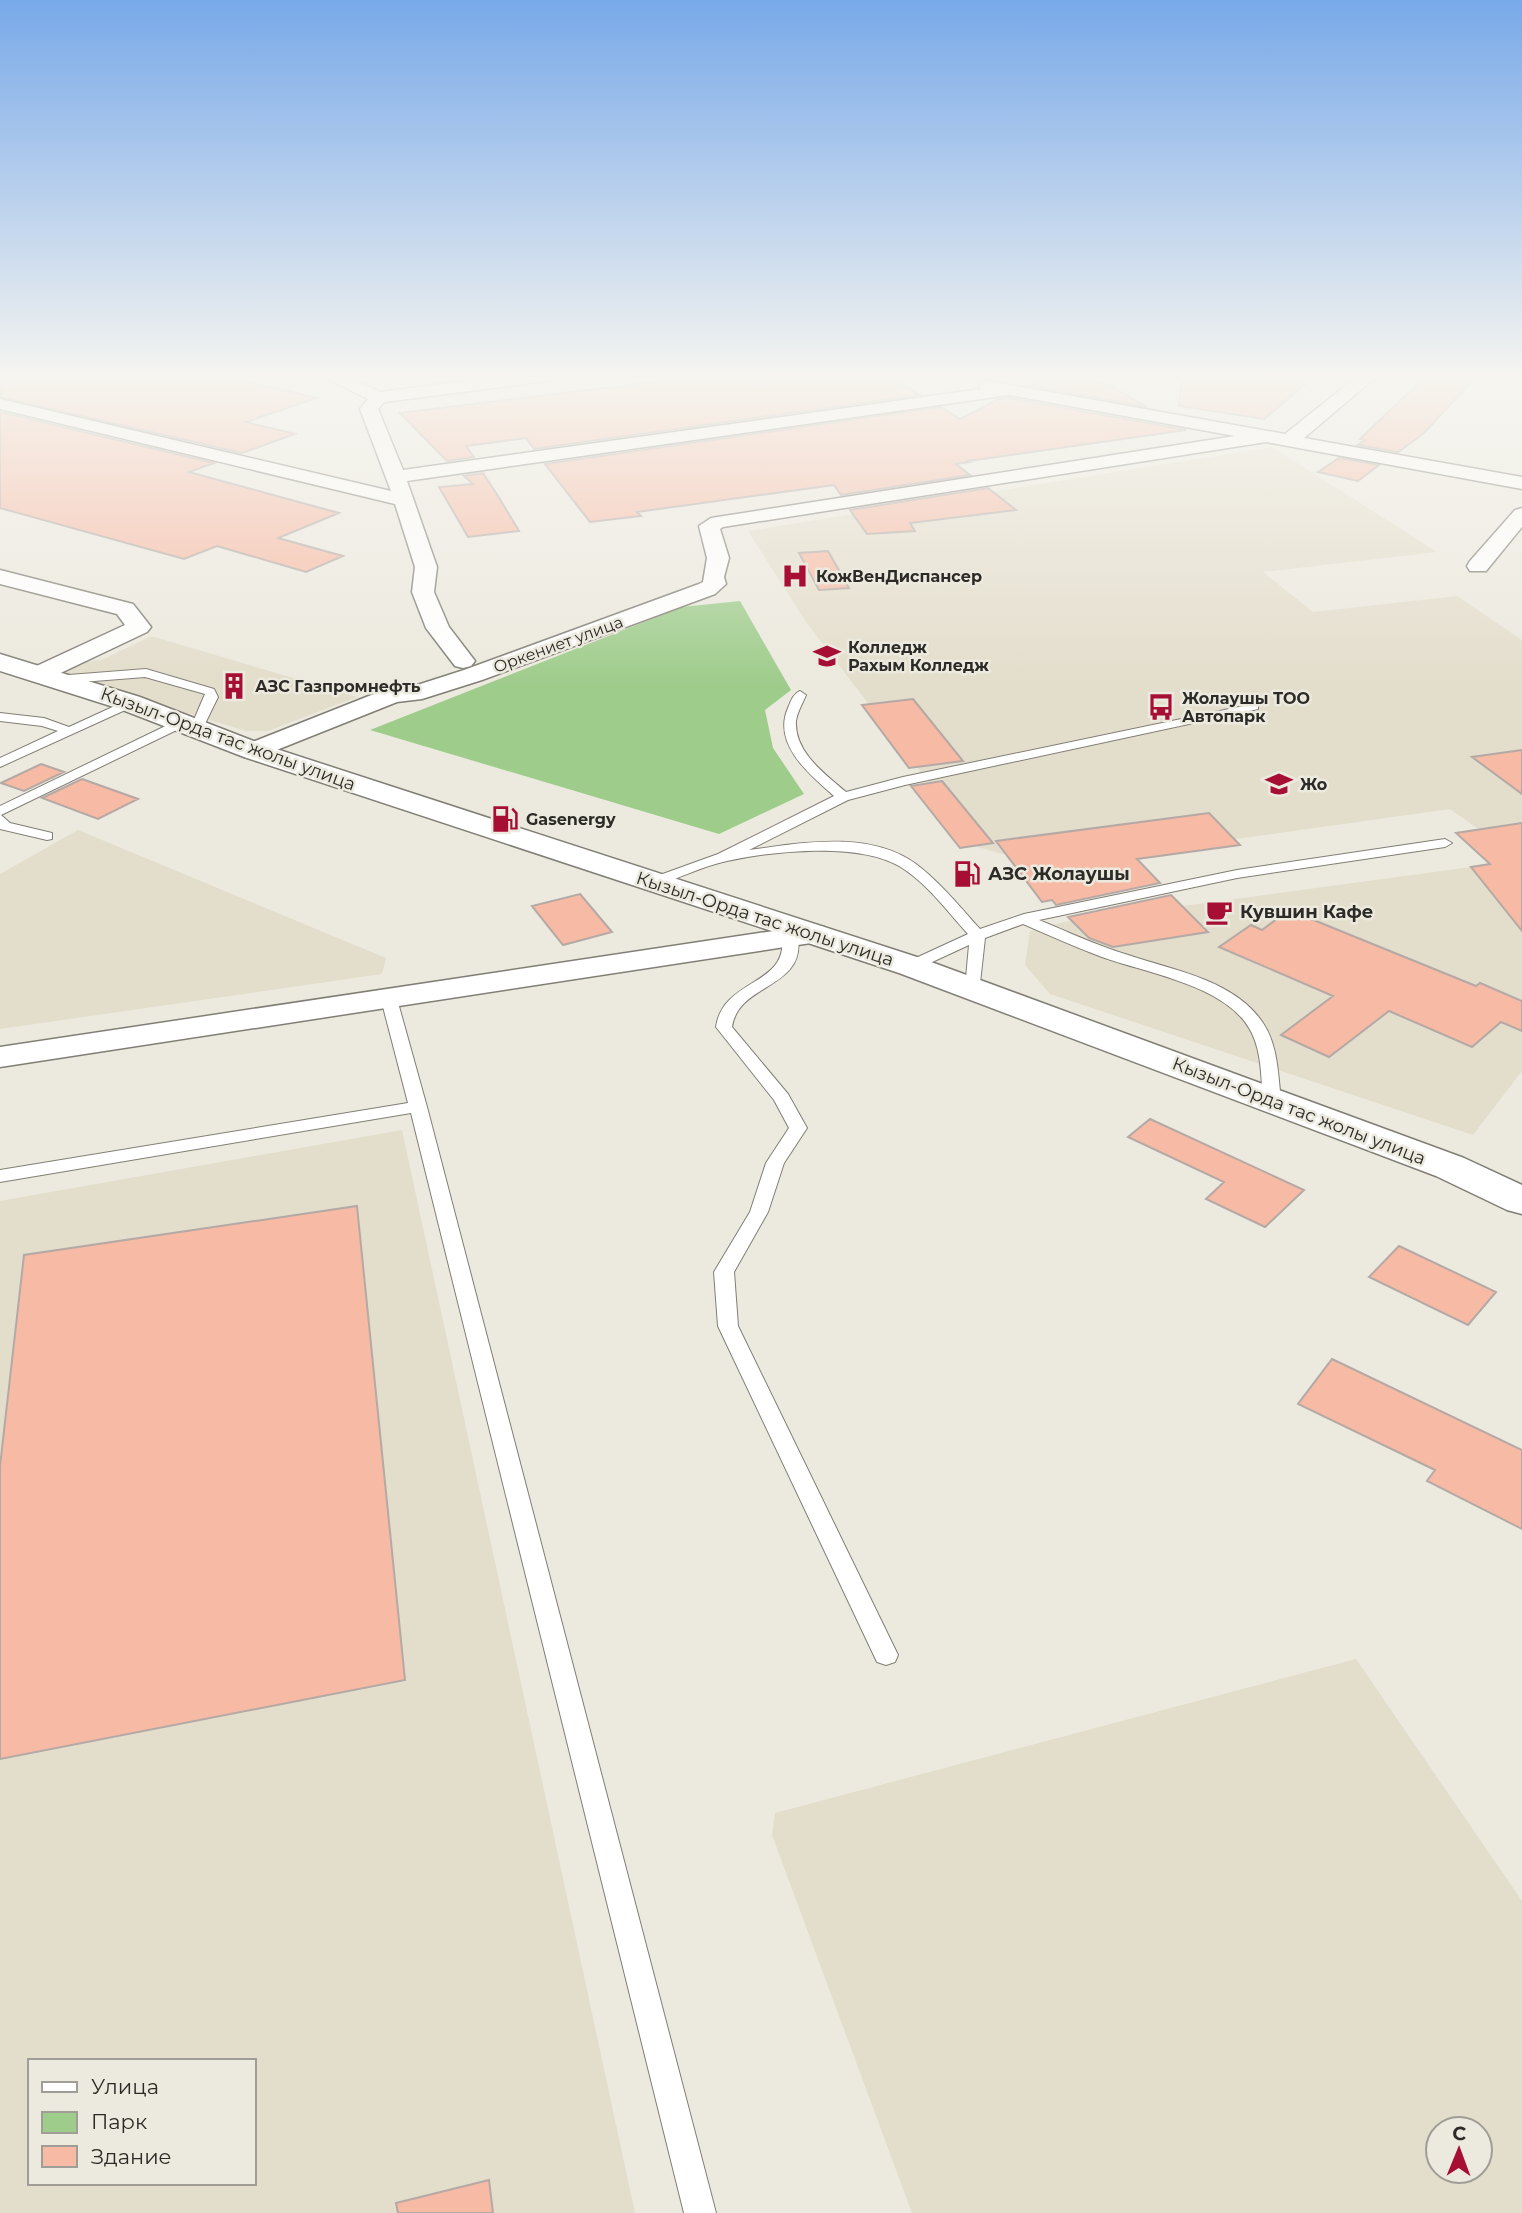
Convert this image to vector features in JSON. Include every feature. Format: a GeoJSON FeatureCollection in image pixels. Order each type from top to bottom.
{"type":"FeatureCollection","features":[{"type":"Feature","properties":{"kind":"main road","name":"Кызыл-Орда тас жолы улица"},"geometry":{"type":"LineString","coordinates":[[0,662],[130,703],[254,751],[802,936],[911,966],[1450,1167],[1522,1201]]}},
{"type":"Feature","properties":{"kind":"street"},"geometry":{"type":"LineString","coordinates":[[316,479],[403,500]]}},
{"type":"Feature","properties":{"kind":"street"},"geometry":{"type":"LineString","coordinates":[[397,479],[426,567],[423,592],[438,628],[463,661]]}},
{"type":"Feature","properties":{"kind":"street"},"geometry":{"type":"LineString","coordinates":[[713,577],[720,556],[709,526],[728,519],[1001,479]]}},
{"type":"Feature","properties":{"kind":"street"},"geometry":{"type":"LineString","coordinates":[[1502,479],[1522,483]]}},
{"type":"Feature","properties":{"kind":"street"},"geometry":{"type":"LineString","coordinates":[[1478,566],[1522,514]]}},
{"type":"Feature","properties":{"kind":"street"},"geometry":{"type":"LineString","coordinates":[[0,577],[125,609],[139,627],[47,677]]}},
{"type":"Feature","properties":{"kind":"street","name":"Оркениет улица"},"geometry":{"type":"LineString","coordinates":[[254,751],[393,695],[413,694],[461,679],[699,593],[715,584],[713,577],[654,594],[463,661],[398,686],[393,695]]}},
{"type":"Feature","properties":{"kind":"street"},"geometry":{"type":"LineString","coordinates":[[0,1057],[802,936]]}},
{"type":"Feature","properties":{"kind":"lane"},"geometry":{"type":"LineString","coordinates":[[0,811],[188,726],[210,704],[212,697],[210,692],[146,673],[47,677]]}},
{"type":"Feature","properties":{"kind":"lane"},"geometry":{"type":"LineString","coordinates":[[800,695],[790,719],[790,736],[812,769],[843,797]]}},
{"type":"Feature","properties":{"kind":"lane"},"geometry":{"type":"LineString","coordinates":[[0,763],[130,703]]}},
{"type":"Feature","properties":{"kind":"lane"},"geometry":{"type":"LineString","coordinates":[[651,883],[723,857],[843,797],[903,781],[1254,706]]}},
{"type":"Feature","properties":{"kind":"lane"},"geometry":{"type":"LineString","coordinates":[[0,717],[44,722],[69,731]]}},
{"type":"Feature","properties":{"kind":"lane"},"geometry":{"type":"LineString","coordinates":[[0,819],[5,826],[47,836]]}},
{"type":"Feature","properties":{"kind":"lane"},"geometry":{"type":"LineString","coordinates":[[911,966],[977,935],[1024,919],[1237,874],[1445,843]]}},
{"type":"Feature","properties":{"kind":"lane"},"geometry":{"type":"LineString","coordinates":[[723,857],[820,846],[865,848],[905,862],[977,935],[974,989]]}},
{"type":"Feature","properties":{"kind":"lane"},"geometry":{"type":"LineString","coordinates":[[1024,919],[1104,953],[1197,984],[1240,1004],[1257,1025],[1264,1047],[1272,1101]]}},
{"type":"Feature","properties":{"kind":"lane"},"geometry":{"type":"LineString","coordinates":[[802,936],[793,947],[786,967],[749,991],[727,1012],[724,1027],[782,1098],[798,1128],[775,1163],[759,1212],[724,1272],[729,1326],[886,1655]]}},
{"type":"Feature","properties":{"kind":"lane"},"geometry":{"type":"LineString","coordinates":[[389,999],[700,2213]]}},
{"type":"Feature","properties":{"kind":"lane"},"geometry":{"type":"LineString","coordinates":[[0,1176],[418,1107]]}},
{"type":"Feature","properties":{"kind":"shaded area"},"geometry":{"type":"Polygon","coordinates":[[[1071,479],[1323,479],[1437,552],[1263,572],[1313,612],[1457,596],[1522,640],[1522,823],[1480,830],[1450,809],[1044,866],[978,847],[806,622],[748,531],[1071,479]]]}},
{"type":"Feature","properties":{"kind":"shaded area"},"geometry":{"type":"Polygon","coordinates":[[[151,636],[357,697],[268,731],[246,731],[23,663],[81,663],[104,659],[151,636]]]}},
{"type":"Feature","properties":{"kind":"shaded area"},"geometry":{"type":"Polygon","coordinates":[[[78,830],[386,958],[382,974],[0,1029],[0,874],[78,830]]]}},
{"type":"Feature","properties":{"kind":"shaded area"},"geometry":{"type":"Polygon","coordinates":[[[1471,867],[1522,931],[1522,1071],[1473,1135],[1050,994],[1025,965],[1030,931],[1064,922],[1471,867]]]}},
{"type":"Feature","properties":{"kind":"shaded area"},"geometry":{"type":"Polygon","coordinates":[[[402,1130],[635,2213],[0,2213],[0,1201],[402,1130]]]}},
{"type":"Feature","properties":{"kind":"shaded area"},"geometry":{"type":"Polygon","coordinates":[[[1356,1659],[1522,1901],[1522,2213],[912,2213],[772,1835],[775,1813],[1356,1659]]]}},
{"type":"Feature","properties":{"kind":"green space"},"geometry":{"type":"Polygon","coordinates":[[[740,601],[791,690],[765,710],[773,748],[804,794],[719,834],[370,730],[682,607],[740,601]]]}},
{"type":"Feature","properties":{"kind":"building"},"geometry":{"type":"Polygon","coordinates":[[[0,479],[216,479],[339,513],[278,538],[343,556],[306,572],[217,546],[184,559],[0,508],[0,479]]]}},
{"type":"Feature","properties":{"kind":"building"},"geometry":{"type":"Polygon","coordinates":[[[468,479],[487,479],[519,531],[468,537],[439,487],[473,484],[468,479]]]}},
{"type":"Feature","properties":{"kind":"building"},"geometry":{"type":"Polygon","coordinates":[[[557,479],[942,479],[841,495],[834,485],[637,512],[641,516],[590,522],[557,479]]]}},
{"type":"Feature","properties":{"kind":"building"},"geometry":{"type":"Polygon","coordinates":[[[988,488],[1016,510],[910,523],[915,531],[867,534],[850,510],[988,488]]]}},
{"type":"Feature","properties":{"kind":"building"},"geometry":{"type":"Polygon","coordinates":[[[828,551],[849,588],[819,590],[799,553],[828,551]]]}},
{"type":"Feature","properties":{"kind":"building"},"geometry":{"type":"Polygon","coordinates":[[[913,699],[963,761],[909,768],[862,705],[913,699]]]}},
{"type":"Feature","properties":{"kind":"building"},"geometry":{"type":"Polygon","coordinates":[[[1522,750],[1522,794],[1472,757],[1522,750]]]}},
{"type":"Feature","properties":{"kind":"building"},"geometry":{"type":"Polygon","coordinates":[[[41,764],[64,772],[24,791],[1,783],[41,764]]]}},
{"type":"Feature","properties":{"kind":"building"},"geometry":{"type":"Polygon","coordinates":[[[82,779],[138,799],[98,819],[42,798],[82,779]]]}},
{"type":"Feature","properties":{"kind":"building"},"geometry":{"type":"Polygon","coordinates":[[[942,781],[993,843],[960,848],[911,786],[942,781]]]}},
{"type":"Feature","properties":{"kind":"building"},"geometry":{"type":"Polygon","coordinates":[[[1209,813],[1240,845],[1137,859],[1160,883],[1056,905],[1052,900],[1042,902],[996,841],[1209,813]]]}},
{"type":"Feature","properties":{"kind":"building"},"geometry":{"type":"Polygon","coordinates":[[[1522,823],[1522,931],[1471,867],[1490,864],[1456,833],[1522,823]]]}},
{"type":"Feature","properties":{"kind":"building"},"geometry":{"type":"Polygon","coordinates":[[[580,894],[612,932],[563,945],[532,906],[580,894]]]}},
{"type":"Feature","properties":{"kind":"building"},"geometry":{"type":"Polygon","coordinates":[[[1171,895],[1208,932],[1113,947],[1089,938],[1068,917],[1171,895]]]}},
{"type":"Feature","properties":{"kind":"building"},"geometry":{"type":"Polygon","coordinates":[[[1289,910],[1476,986],[1480,983],[1522,1001],[1522,1031],[1501,1022],[1472,1047],[1389,1011],[1329,1057],[1281,1035],[1333,996],[1219,947],[1251,925],[1262,930],[1289,910]]]}},
{"type":"Feature","properties":{"kind":"building"},"geometry":{"type":"Polygon","coordinates":[[[1150,1119],[1304,1190],[1265,1227],[1206,1199],[1224,1182],[1128,1137],[1150,1119]]]}},
{"type":"Feature","properties":{"kind":"building"},"geometry":{"type":"Polygon","coordinates":[[[357,1206],[405,1680],[0,1759],[0,1466],[24,1255],[357,1206]]]}},
{"type":"Feature","properties":{"kind":"building"},"geometry":{"type":"Polygon","coordinates":[[[1399,1246],[1496,1292],[1468,1325],[1369,1277],[1399,1246]]]}},
{"type":"Feature","properties":{"kind":"building"},"geometry":{"type":"Polygon","coordinates":[[[1332,1359],[1522,1450],[1522,1529],[1427,1481],[1435,1470],[1298,1404],[1332,1359]]]}},
{"type":"Feature","properties":{"kind":"building"},"geometry":{"type":"Polygon","coordinates":[[[489,2180],[493,2213],[398,2213],[396,2203],[489,2180]]]}},
{"type":"Feature","properties":{"kind":"place","name":"КожВенДиспансер"},"geometry":{"type":"Point","coordinates":[795,576]}},
{"type":"Feature","properties":{"kind":"place","name":"Колледж Рахым Колледж"},"geometry":{"type":"Point","coordinates":[827,656]}},
{"type":"Feature","properties":{"kind":"place","name":"АЗС Газпромнефть"},"geometry":{"type":"Point","coordinates":[234,686]}},
{"type":"Feature","properties":{"kind":"place","name":"Жолаушы ТОО Автопарк"},"geometry":{"type":"Point","coordinates":[1161,707]}},
{"type":"Feature","properties":{"kind":"place","name":"Жо"},"geometry":{"type":"Point","coordinates":[1279,784]}},
{"type":"Feature","properties":{"kind":"place","name":"Gasenergy"},"geometry":{"type":"Point","coordinates":[505,819]}},
{"type":"Feature","properties":{"kind":"place","name":"АЗС Жолаушы"},"geometry":{"type":"Point","coordinates":[967,874]}},
{"type":"Feature","properties":{"kind":"place","name":"Кувшин Кафе"},"geometry":{"type":"Point","coordinates":[1219,912]}}]}
